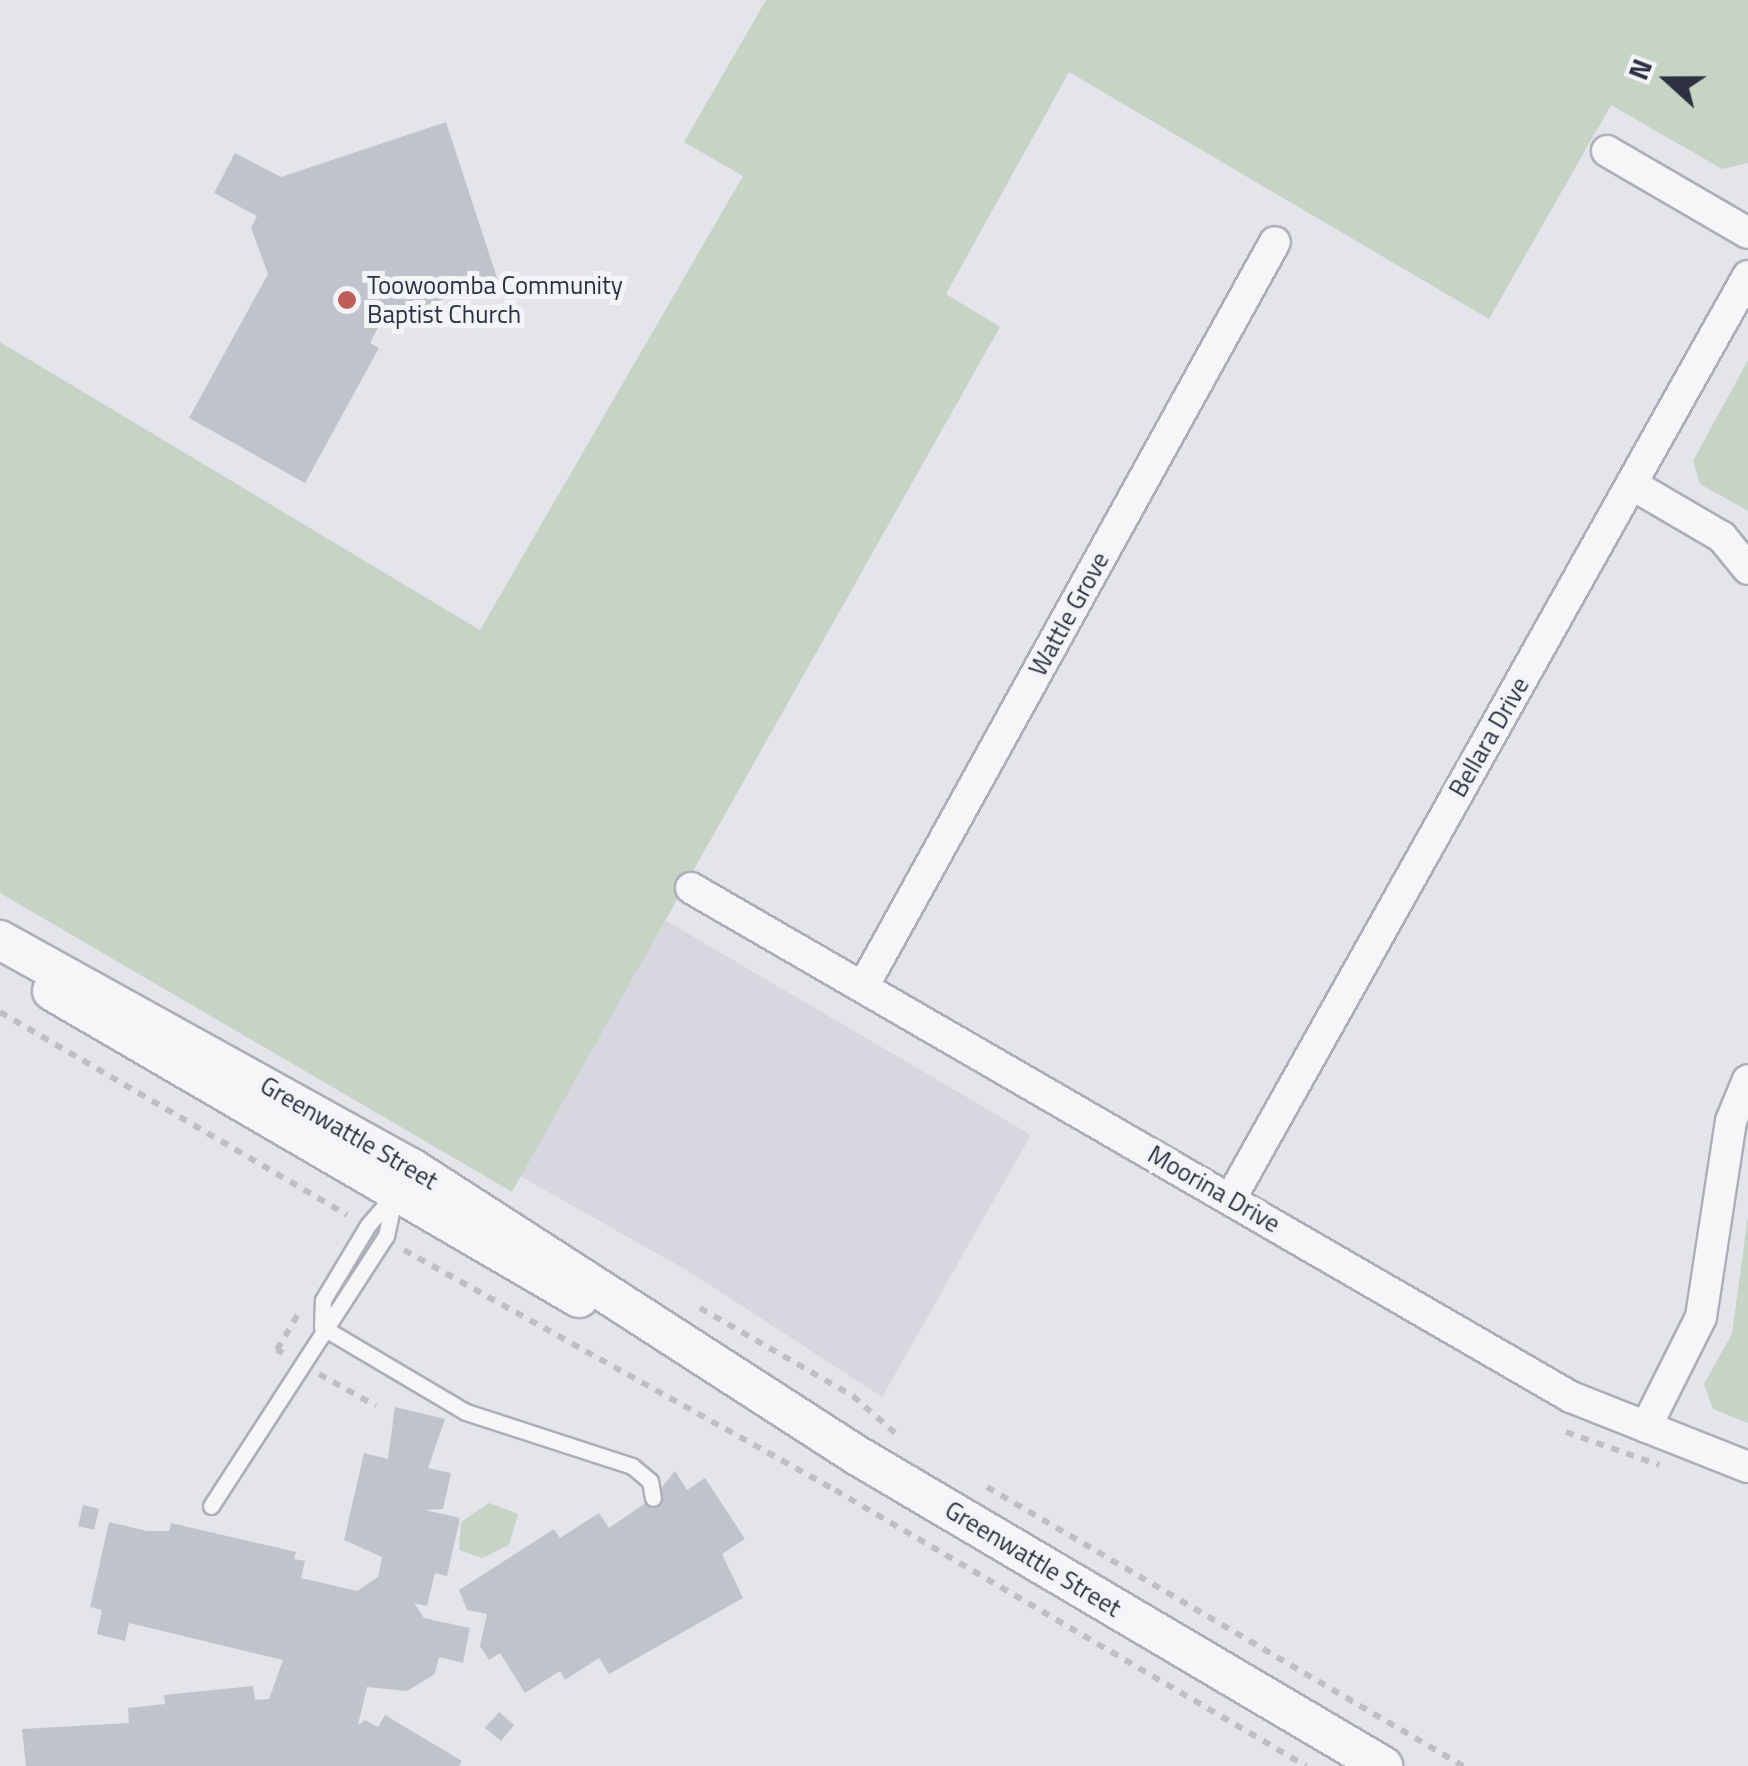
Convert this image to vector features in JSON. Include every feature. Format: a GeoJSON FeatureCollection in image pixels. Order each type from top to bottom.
{"type":"FeatureCollection","features":[{"type":"Feature","properties":{"kind":"street"},"geometry":{"type":"LineString","coordinates":[[1607,151],[1748,232]]}},
{"type":"Feature","properties":{"kind":"street","name":"Wattle Grove"},"geometry":{"type":"LineString","coordinates":[[863,987],[1275,242]]}},
{"type":"Feature","properties":{"kind":"street","name":"Bellara Drive"},"geometry":{"type":"LineString","coordinates":[[1231,1198],[1748,276]]}},
{"type":"Feature","properties":{"kind":"street"},"geometry":{"type":"LineString","coordinates":[[1633,485],[1722,537],[1748,569]]}},
{"type":"Feature","properties":{"kind":"street","name":"Moorina Drive"},"geometry":{"type":"LineString","coordinates":[[691,888],[1571,1397],[1748,1467]]}},
{"type":"Feature","properties":{"kind":"street","name":"Greenwattle Street"},"geometry":{"type":"LineString","coordinates":[[0,940],[403,1180],[551,1285],[686,1347],[1361,1760]]}},
{"type":"Feature","properties":{"kind":"street","name":"Greenwattle Street"},"geometry":{"type":"LineString","coordinates":[[0,958],[403,1180]]}},
{"type":"Feature","properties":{"kind":"street"},"geometry":{"type":"LineString","coordinates":[[1646,1427],[1701,1317],[1731,1122],[1748,1080]]}},
{"type":"Feature","properties":{"kind":"lane"},"geometry":{"type":"LineString","coordinates":[[322,1327],[323,1300],[368,1225],[403,1180]]}},
{"type":"Feature","properties":{"kind":"lane"},"geometry":{"type":"LineString","coordinates":[[212,1506],[322,1327],[342,1311],[386,1236],[403,1180]]}},
{"type":"Feature","properties":{"kind":"lane"},"geometry":{"type":"LineString","coordinates":[[322,1327],[466,1412],[632,1466],[650,1481],[653,1498]]}},
{"type":"Feature","properties":{"kind":"path"},"geometry":{"type":"LineString","coordinates":[[0,1012],[368,1225]]}},
{"type":"Feature","properties":{"kind":"path"},"geometry":{"type":"LineString","coordinates":[[386,1236],[1306,1766]]}},
{"type":"Feature","properties":{"kind":"path"},"geometry":{"type":"LineString","coordinates":[[686,1300],[852,1396],[906,1440]]}},
{"type":"Feature","properties":{"kind":"path"},"geometry":{"type":"LineString","coordinates":[[974,1479],[1463,1766]]}},
{"type":"Feature","properties":{"kind":"shaded area"},"geometry":{"type":"Polygon","coordinates":[[[665,920],[1031,1135],[882,1397],[688,1271],[520,1176],[665,920]]]}},
{"type":"Feature","properties":{"kind":"green space"},"geometry":{"type":"Polygon","coordinates":[[[766,0],[1748,0],[1748,163],[1722,169],[1611,105],[1489,319],[1069,72],[946,294],[1000,327],[512,1192],[0,893],[0,342],[480,630],[743,176],[684,142],[766,0]]]}},
{"type":"Feature","properties":{"kind":"green space"},"geometry":{"type":"Polygon","coordinates":[[[1748,360],[1748,511],[1700,484],[1693,461],[1748,360]]]}},
{"type":"Feature","properties":{"kind":"green space"},"geometry":{"type":"Polygon","coordinates":[[[1748,1216],[1748,1423],[1713,1409],[1704,1384],[1732,1334],[1748,1216]]]}},
{"type":"Feature","properties":{"kind":"green space"},"geometry":{"type":"Polygon","coordinates":[[[489,1503],[518,1514],[509,1545],[482,1558],[459,1550],[461,1522],[489,1503]]]}},
{"type":"Feature","properties":{"kind":"building","name":"Toowoomba Community Baptist Church"},"geometry":{"type":"Polygon","coordinates":[[[446,122],[498,281],[382,320],[370,343],[379,348],[305,483],[189,418],[268,274],[251,228],[257,216],[214,193],[235,153],[281,177],[446,122]]]}},
{"type":"Feature","properties":{"kind":"building"},"geometry":{"type":"Polygon","coordinates":[[[395,1407],[445,1419],[428,1468],[451,1473],[443,1509],[425,1510],[460,1518],[447,1576],[435,1573],[427,1606],[414,1603],[424,1618],[470,1628],[463,1663],[439,1657],[435,1674],[407,1691],[367,1687],[358,1725],[365,1720],[378,1727],[385,1715],[462,1761],[459,1766],[26,1766],[22,1729],[129,1723],[128,1708],[165,1704],[164,1695],[253,1686],[255,1700],[269,1699],[283,1660],[129,1623],[125,1641],[97,1634],[102,1610],[90,1607],[109,1522],[147,1531],[169,1531],[171,1523],[296,1552],[294,1559],[305,1561],[301,1578],[357,1591],[378,1577],[382,1557],[344,1540],[364,1453],[388,1459],[395,1407]]]}},
{"type":"Feature","properties":{"kind":"building"},"geometry":{"type":"Polygon","coordinates":[[[675,1471],[687,1490],[705,1478],[745,1539],[722,1554],[743,1598],[609,1674],[599,1658],[565,1680],[560,1671],[525,1693],[500,1653],[489,1660],[480,1646],[487,1614],[467,1610],[459,1590],[554,1529],[560,1538],[599,1513],[609,1528],[653,1498],[675,1471]]]}},
{"type":"Feature","properties":{"kind":"building"},"geometry":{"type":"Polygon","coordinates":[[[83,1505],[99,1509],[94,1530],[78,1526],[83,1505]]]}},
{"type":"Feature","properties":{"kind":"building"},"geometry":{"type":"Polygon","coordinates":[[[499,1712],[514,1725],[501,1741],[485,1728],[499,1712]]]}},
{"type":"Feature","properties":{"kind":"place","name":"Toowoomba Community Baptist Church"},"geometry":{"type":"Point","coordinates":[347,300]}}]}
